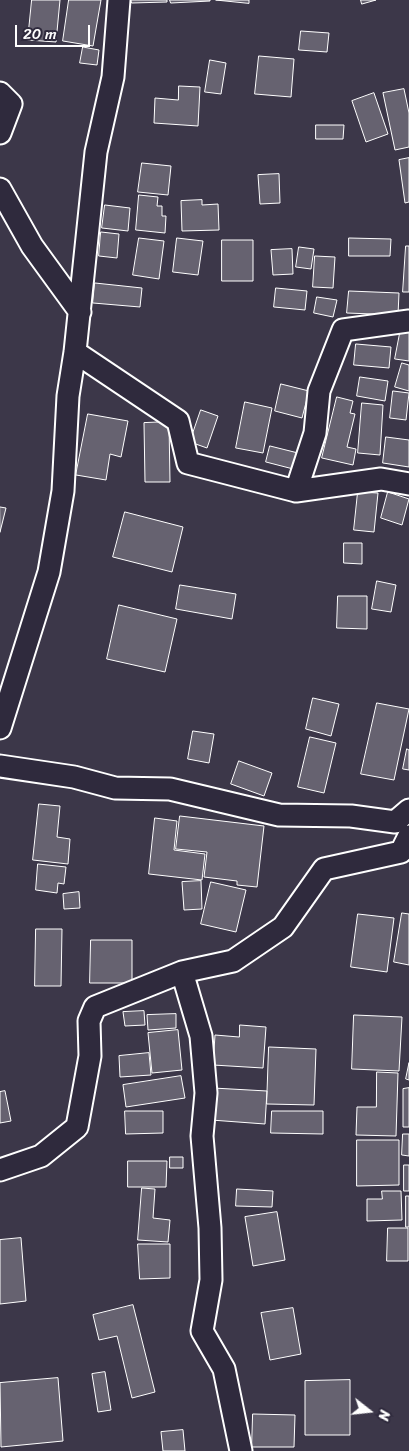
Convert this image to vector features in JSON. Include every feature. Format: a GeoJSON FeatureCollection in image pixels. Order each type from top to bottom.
{"type":"FeatureCollection","features":[{"type":"Feature","properties":{"kind":"street"},"geometry":{"type":"LineString","coordinates":[[0,728],[50,572],[63,491],[68,396],[80,312],[96,152],[113,77],[119,0]]}},
{"type":"Feature","properties":{"kind":"street"},"geometry":{"type":"LineString","coordinates":[[0,93],[12,104],[0,133]]}},
{"type":"Feature","properties":{"kind":"street"},"geometry":{"type":"LineString","coordinates":[[0,190],[32,246],[80,312]]}},
{"type":"Feature","properties":{"kind":"street"},"geometry":{"type":"LineString","coordinates":[[296,491],[315,433],[319,391],[343,330],[409,321]]}},
{"type":"Feature","properties":{"kind":"street"},"geometry":{"type":"LineString","coordinates":[[75,352],[178,421],[188,463],[296,491],[381,479],[409,484]]}},
{"type":"Feature","properties":{"kind":"street"},"geometry":{"type":"LineString","coordinates":[[0,766],[74,777],[115,788],[170,789],[279,815],[350,816],[395,822],[409,810]]}},
{"type":"Feature","properties":{"kind":"street"},"geometry":{"type":"LineString","coordinates":[[0,1170],[41,1156],[77,1127],[90,1056],[89,1021],[95,1007],[182,972],[234,961],[283,927],[324,869],[401,852],[409,836]]}},
{"type":"Feature","properties":{"kind":"street"},"geometry":{"type":"LineString","coordinates":[[182,972],[201,1036],[206,1093],[202,1136],[210,1228],[211,1280],[202,1331],[224,1369],[241,1451]]}},
{"type":"Feature","properties":{"kind":"building"},"geometry":{"type":"Polygon","coordinates":[[[32,0],[60,0],[56,42],[28,40],[32,0]]]}},
{"type":"Feature","properties":{"kind":"building"},"geometry":{"type":"Polygon","coordinates":[[[69,0],[101,0],[93,46],[63,41],[69,0]]]}},
{"type":"Feature","properties":{"kind":"building"},"geometry":{"type":"Polygon","coordinates":[[[131,0],[167,0],[167,2],[132,3],[131,0]]]}},
{"type":"Feature","properties":{"kind":"building"},"geometry":{"type":"Polygon","coordinates":[[[170,0],[210,0],[210,1],[171,3],[170,0]]]}},
{"type":"Feature","properties":{"kind":"building"},"geometry":{"type":"Polygon","coordinates":[[[216,0],[249,0],[249,3],[216,0]]]}},
{"type":"Feature","properties":{"kind":"building"},"geometry":{"type":"Polygon","coordinates":[[[361,0],[376,0],[362,4],[361,0]]]}},
{"type":"Feature","properties":{"kind":"building"},"geometry":{"type":"Polygon","coordinates":[[[301,31],[329,33],[327,52],[299,50],[301,31]]]}},
{"type":"Feature","properties":{"kind":"building"},"geometry":{"type":"Polygon","coordinates":[[[83,47],[99,50],[97,65],[80,63],[83,47]]]}},
{"type":"Feature","properties":{"kind":"building"},"geometry":{"type":"Polygon","coordinates":[[[259,56],[294,59],[291,97],[255,94],[259,56]]]}},
{"type":"Feature","properties":{"kind":"building"},"geometry":{"type":"Polygon","coordinates":[[[210,60],[226,63],[221,94],[205,92],[210,60]]]}},
{"type":"Feature","properties":{"kind":"building"},"geometry":{"type":"Polygon","coordinates":[[[179,86],[200,87],[198,126],[154,123],[155,98],[178,100],[179,86]]]}},
{"type":"Feature","properties":{"kind":"building"},"geometry":{"type":"Polygon","coordinates":[[[404,89],[409,113],[409,147],[395,150],[383,93],[404,89]]]}},
{"type":"Feature","properties":{"kind":"building"},"geometry":{"type":"Polygon","coordinates":[[[374,93],[388,134],[366,142],[352,101],[374,93]]]}},
{"type":"Feature","properties":{"kind":"building"},"geometry":{"type":"Polygon","coordinates":[[[316,125],[344,125],[343,139],[316,139],[316,125]]]}},
{"type":"Feature","properties":{"kind":"building"},"geometry":{"type":"Polygon","coordinates":[[[409,158],[409,202],[405,203],[399,160],[409,158]]]}},
{"type":"Feature","properties":{"kind":"building"},"geometry":{"type":"Polygon","coordinates":[[[142,163],[171,166],[168,195],[138,192],[142,163]]]}},
{"type":"Feature","properties":{"kind":"building"},"geometry":{"type":"Polygon","coordinates":[[[279,174],[280,203],[260,204],[258,175],[279,174]]]}},
{"type":"Feature","properties":{"kind":"building"},"geometry":{"type":"Polygon","coordinates":[[[139,195],[158,197],[157,206],[162,206],[162,216],[166,216],[165,233],[136,230],[139,195]]]}},
{"type":"Feature","properties":{"kind":"building"},"geometry":{"type":"Polygon","coordinates":[[[202,200],[202,205],[218,204],[219,230],[182,231],[181,201],[202,200]]]}},
{"type":"Feature","properties":{"kind":"building"},"geometry":{"type":"Polygon","coordinates":[[[105,205],[130,208],[128,231],[102,228],[105,205]]]}},
{"type":"Feature","properties":{"kind":"building"},"geometry":{"type":"Polygon","coordinates":[[[101,232],[119,234],[117,258],[99,256],[101,232]]]}},
{"type":"Feature","properties":{"kind":"building"},"geometry":{"type":"Polygon","coordinates":[[[139,238],[164,241],[159,279],[133,275],[139,238]]]}},
{"type":"Feature","properties":{"kind":"building"},"geometry":{"type":"Polygon","coordinates":[[[177,238],[203,241],[198,275],[173,272],[177,238]]]}},
{"type":"Feature","properties":{"kind":"building"},"geometry":{"type":"Polygon","coordinates":[[[349,238],[391,239],[390,256],[349,256],[349,238]]]}},
{"type":"Feature","properties":{"kind":"building"},"geometry":{"type":"Polygon","coordinates":[[[222,240],[253,240],[253,281],[222,281],[222,240]]]}},
{"type":"Feature","properties":{"kind":"building"},"geometry":{"type":"Polygon","coordinates":[[[406,246],[409,246],[409,292],[403,292],[406,246]]]}},
{"type":"Feature","properties":{"kind":"building"},"geometry":{"type":"Polygon","coordinates":[[[299,247],[314,249],[311,269],[296,267],[299,247]]]}},
{"type":"Feature","properties":{"kind":"building"},"geometry":{"type":"Polygon","coordinates":[[[292,249],[293,274],[273,275],[271,250],[292,249]]]}},
{"type":"Feature","properties":{"kind":"building"},"geometry":{"type":"Polygon","coordinates":[[[315,256],[335,257],[333,288],[313,287],[315,256]]]}},
{"type":"Feature","properties":{"kind":"building"},"geometry":{"type":"Polygon","coordinates":[[[95,283],[142,288],[140,307],[93,303],[95,283]]]}},
{"type":"Feature","properties":{"kind":"building"},"geometry":{"type":"Polygon","coordinates":[[[276,288],[307,291],[305,310],[274,307],[276,288]]]}},
{"type":"Feature","properties":{"kind":"building"},"geometry":{"type":"Polygon","coordinates":[[[349,291],[399,293],[398,315],[347,313],[349,291]]]}},
{"type":"Feature","properties":{"kind":"building"},"geometry":{"type":"Polygon","coordinates":[[[317,297],[337,300],[333,317],[314,313],[317,297]]]}},
{"type":"Feature","properties":{"kind":"building"},"geometry":{"type":"Polygon","coordinates":[[[401,328],[409,329],[409,361],[395,359],[401,328]]]}},
{"type":"Feature","properties":{"kind":"building"},"geometry":{"type":"Polygon","coordinates":[[[356,344],[391,347],[389,368],[354,365],[356,344]]]}},
{"type":"Feature","properties":{"kind":"building"},"geometry":{"type":"Polygon","coordinates":[[[402,363],[409,365],[409,391],[395,387],[402,363]]]}},
{"type":"Feature","properties":{"kind":"building"},"geometry":{"type":"Polygon","coordinates":[[[360,377],[388,381],[385,401],[357,396],[360,377]]]}},
{"type":"Feature","properties":{"kind":"building"},"geometry":{"type":"Polygon","coordinates":[[[281,384],[309,391],[302,418],[275,411],[281,384]]]}},
{"type":"Feature","properties":{"kind":"building"},"geometry":{"type":"Polygon","coordinates":[[[393,391],[409,393],[406,420],[390,418],[393,391]]]}},
{"type":"Feature","properties":{"kind":"building"},"geometry":{"type":"Polygon","coordinates":[[[337,397],[353,401],[350,413],[355,414],[347,447],[356,449],[353,465],[322,458],[337,397]]]}},
{"type":"Feature","properties":{"kind":"building"},"geometry":{"type":"Polygon","coordinates":[[[245,402],[272,408],[263,453],[236,448],[245,402]]]}},
{"type":"Feature","properties":{"kind":"building"},"geometry":{"type":"Polygon","coordinates":[[[362,403],[383,405],[380,455],[358,453],[362,403]]]}},
{"type":"Feature","properties":{"kind":"building"},"geometry":{"type":"Polygon","coordinates":[[[201,410],[218,416],[207,448],[190,442],[201,410]]]}},
{"type":"Feature","properties":{"kind":"building"},"geometry":{"type":"Polygon","coordinates":[[[88,414],[128,421],[121,457],[110,454],[106,480],[76,475],[88,414]]]}},
{"type":"Feature","properties":{"kind":"building"},"geometry":{"type":"Polygon","coordinates":[[[169,422],[170,482],[145,482],[144,423],[169,422]]]}},
{"type":"Feature","properties":{"kind":"building"},"geometry":{"type":"Polygon","coordinates":[[[386,437],[409,440],[409,467],[383,463],[386,437]]]}},
{"type":"Feature","properties":{"kind":"building"},"geometry":{"type":"Polygon","coordinates":[[[270,446],[306,455],[301,471],[266,462],[270,446]]]}},
{"type":"Feature","properties":{"kind":"building"},"geometry":{"type":"Polygon","coordinates":[[[358,492],[378,493],[374,532],[354,530],[358,492]]]}},
{"type":"Feature","properties":{"kind":"building"},"geometry":{"type":"Polygon","coordinates":[[[388,492],[409,499],[402,525],[381,518],[388,492]]]}},
{"type":"Feature","properties":{"kind":"building"},"geometry":{"type":"Polygon","coordinates":[[[0,507],[6,508],[0,532],[0,507]]]}},
{"type":"Feature","properties":{"kind":"building"},"geometry":{"type":"Polygon","coordinates":[[[125,512],[183,527],[172,572],[113,557],[125,512]]]}},
{"type":"Feature","properties":{"kind":"building"},"geometry":{"type":"Polygon","coordinates":[[[344,543],[362,543],[362,564],[344,563],[344,543]]]}},
{"type":"Feature","properties":{"kind":"building"},"geometry":{"type":"Polygon","coordinates":[[[377,581],[396,585],[391,612],[372,609],[377,581]]]}},
{"type":"Feature","properties":{"kind":"building"},"geometry":{"type":"Polygon","coordinates":[[[180,585],[236,594],[232,619],[176,609],[180,585]]]}},
{"type":"Feature","properties":{"kind":"building"},"geometry":{"type":"Polygon","coordinates":[[[338,596],[367,596],[367,629],[337,628],[338,596]]]}},
{"type":"Feature","properties":{"kind":"building"},"geometry":{"type":"Polygon","coordinates":[[[119,605],[177,619],[165,672],[107,659],[119,605]]]}},
{"type":"Feature","properties":{"kind":"building"},"geometry":{"type":"Polygon","coordinates":[[[313,698],[339,704],[331,736],[306,729],[313,698]]]}},
{"type":"Feature","properties":{"kind":"building"},"geometry":{"type":"Polygon","coordinates":[[[377,703],[409,709],[394,780],[361,774],[377,703]]]}},
{"type":"Feature","properties":{"kind":"building"},"geometry":{"type":"Polygon","coordinates":[[[193,731],[214,734],[209,763],[188,759],[193,731]]]}},
{"type":"Feature","properties":{"kind":"building"},"geometry":{"type":"Polygon","coordinates":[[[310,737],[336,743],[324,793],[298,787],[310,737]]]}},
{"type":"Feature","properties":{"kind":"building"},"geometry":{"type":"Polygon","coordinates":[[[407,749],[409,750],[409,770],[403,769],[407,749]]]}},
{"type":"Feature","properties":{"kind":"building"},"geometry":{"type":"Polygon","coordinates":[[[239,761],[272,773],[264,796],[231,784],[239,761]]]}},
{"type":"Feature","properties":{"kind":"building"},"geometry":{"type":"Polygon","coordinates":[[[39,804],[60,806],[57,837],[70,839],[68,864],[33,860],[39,804]]]}},
{"type":"Feature","properties":{"kind":"building"},"geometry":{"type":"Polygon","coordinates":[[[180,816],[264,826],[257,887],[237,885],[237,881],[204,877],[207,852],[176,849],[180,816]]]}},
{"type":"Feature","properties":{"kind":"building"},"geometry":{"type":"Polygon","coordinates":[[[155,818],[177,821],[174,850],[205,854],[202,880],[149,874],[155,818]]]}},
{"type":"Feature","properties":{"kind":"building"},"geometry":{"type":"Polygon","coordinates":[[[38,864],[66,867],[64,884],[58,883],[57,893],[36,890],[38,864]]]}},
{"type":"Feature","properties":{"kind":"building"},"geometry":{"type":"Polygon","coordinates":[[[201,881],[202,909],[184,910],[182,882],[201,881]]]}},
{"type":"Feature","properties":{"kind":"building"},"geometry":{"type":"Polygon","coordinates":[[[211,882],[246,890],[236,932],[201,924],[211,882]]]}},
{"type":"Feature","properties":{"kind":"building"},"geometry":{"type":"Polygon","coordinates":[[[79,892],[80,908],[64,909],[63,894],[79,892]]]}},
{"type":"Feature","properties":{"kind":"building"},"geometry":{"type":"Polygon","coordinates":[[[402,913],[409,914],[409,965],[394,962],[402,913]]]}},
{"type":"Feature","properties":{"kind":"building"},"geometry":{"type":"Polygon","coordinates":[[[358,914],[394,918],[387,972],[351,967],[358,914]]]}},
{"type":"Feature","properties":{"kind":"building"},"geometry":{"type":"Polygon","coordinates":[[[36,929],[62,929],[61,986],[35,986],[36,929]]]}},
{"type":"Feature","properties":{"kind":"building"},"geometry":{"type":"Polygon","coordinates":[[[91,940],[132,940],[132,983],[90,983],[91,940]]]}},
{"type":"Feature","properties":{"kind":"building"},"geometry":{"type":"Polygon","coordinates":[[[144,1011],[145,1025],[125,1026],[123,1012],[144,1011]]]}},
{"type":"Feature","properties":{"kind":"building"},"geometry":{"type":"Polygon","coordinates":[[[176,1014],[176,1028],[148,1030],[147,1015],[176,1014]]]}},
{"type":"Feature","properties":{"kind":"building"},"geometry":{"type":"Polygon","coordinates":[[[354,1015],[402,1017],[399,1071],[352,1069],[354,1015]]]}},
{"type":"Feature","properties":{"kind":"building"},"geometry":{"type":"Polygon","coordinates":[[[240,1025],[266,1027],[263,1068],[213,1065],[215,1035],[239,1037],[240,1025]]]}},
{"type":"Feature","properties":{"kind":"building"},"geometry":{"type":"Polygon","coordinates":[[[178,1030],[182,1070],[152,1073],[148,1033],[178,1030]]]}},
{"type":"Feature","properties":{"kind":"building"},"geometry":{"type":"Polygon","coordinates":[[[269,1047],[316,1049],[314,1105],[267,1104],[269,1047]]]}},
{"type":"Feature","properties":{"kind":"building"},"geometry":{"type":"Polygon","coordinates":[[[149,1053],[151,1075],[120,1077],[119,1056],[149,1053]]]}},
{"type":"Feature","properties":{"kind":"building"},"geometry":{"type":"Polygon","coordinates":[[[409,1063],[409,1080],[406,1079],[409,1063]]]}},
{"type":"Feature","properties":{"kind":"building"},"geometry":{"type":"Polygon","coordinates":[[[377,1072],[398,1073],[396,1136],[356,1135],[357,1107],[376,1107],[377,1072]]]}},
{"type":"Feature","properties":{"kind":"building"},"geometry":{"type":"Polygon","coordinates":[[[181,1076],[185,1098],[126,1107],[123,1085],[181,1076]]]}},
{"type":"Feature","properties":{"kind":"building"},"geometry":{"type":"Polygon","coordinates":[[[213,1088],[267,1091],[265,1124],[211,1120],[213,1088]]]}},
{"type":"Feature","properties":{"kind":"building"},"geometry":{"type":"Polygon","coordinates":[[[409,1088],[409,1127],[403,1127],[403,1089],[409,1088]]]}},
{"type":"Feature","properties":{"kind":"building"},"geometry":{"type":"Polygon","coordinates":[[[5,1091],[11,1121],[0,1123],[0,1092],[5,1091]]]}},
{"type":"Feature","properties":{"kind":"building"},"geometry":{"type":"Polygon","coordinates":[[[125,1111],[163,1111],[163,1133],[126,1134],[125,1111]]]}},
{"type":"Feature","properties":{"kind":"building"},"geometry":{"type":"Polygon","coordinates":[[[272,1111],[323,1111],[323,1134],[271,1133],[272,1111]]]}},
{"type":"Feature","properties":{"kind":"building"},"geometry":{"type":"Polygon","coordinates":[[[403,1134],[409,1134],[409,1156],[402,1155],[403,1134]]]}},
{"type":"Feature","properties":{"kind":"building"},"geometry":{"type":"Polygon","coordinates":[[[357,1140],[399,1140],[399,1185],[357,1186],[357,1140]]]}},
{"type":"Feature","properties":{"kind":"building"},"geometry":{"type":"Polygon","coordinates":[[[170,1157],[183,1157],[183,1168],[170,1168],[170,1157]]]}},
{"type":"Feature","properties":{"kind":"building"},"geometry":{"type":"Polygon","coordinates":[[[128,1161],[167,1161],[166,1187],[128,1187],[128,1161]]]}},
{"type":"Feature","properties":{"kind":"building"},"geometry":{"type":"Polygon","coordinates":[[[404,1165],[409,1165],[409,1191],[404,1191],[404,1165]]]}},
{"type":"Feature","properties":{"kind":"building"},"geometry":{"type":"Polygon","coordinates":[[[142,1188],[155,1189],[153,1218],[170,1220],[168,1242],[138,1240],[142,1188]]]}},
{"type":"Feature","properties":{"kind":"building"},"geometry":{"type":"Polygon","coordinates":[[[237,1189],[273,1191],[272,1207],[236,1206],[237,1189]]]}},
{"type":"Feature","properties":{"kind":"building"},"geometry":{"type":"Polygon","coordinates":[[[382,1191],[401,1191],[402,1220],[367,1221],[367,1199],[382,1199],[382,1191]]]}},
{"type":"Feature","properties":{"kind":"building"},"geometry":{"type":"Polygon","coordinates":[[[406,1196],[409,1196],[409,1227],[406,1227],[406,1196]]]}},
{"type":"Feature","properties":{"kind":"building"},"geometry":{"type":"Polygon","coordinates":[[[277,1212],[285,1260],[253,1266],[245,1217],[277,1212]]]}},
{"type":"Feature","properties":{"kind":"building"},"geometry":{"type":"Polygon","coordinates":[[[388,1228],[408,1228],[408,1261],[387,1261],[388,1228]]]}},
{"type":"Feature","properties":{"kind":"building"},"geometry":{"type":"Polygon","coordinates":[[[21,1238],[26,1301],[0,1304],[0,1240],[21,1238]]]}},
{"type":"Feature","properties":{"kind":"building"},"geometry":{"type":"Polygon","coordinates":[[[138,1244],[170,1244],[170,1278],[140,1279],[138,1244]]]}},
{"type":"Feature","properties":{"kind":"building"},"geometry":{"type":"Polygon","coordinates":[[[133,1305],[155,1392],[132,1398],[117,1336],[99,1340],[93,1315],[133,1305]]]}},
{"type":"Feature","properties":{"kind":"building"},"geometry":{"type":"Polygon","coordinates":[[[293,1308],[301,1354],[270,1360],[261,1313],[293,1308]]]}},
{"type":"Feature","properties":{"kind":"building"},"geometry":{"type":"Polygon","coordinates":[[[105,1372],[111,1410],[98,1412],[92,1374],[105,1372]]]}},
{"type":"Feature","properties":{"kind":"building"},"geometry":{"type":"Polygon","coordinates":[[[58,1378],[63,1441],[1,1447],[0,1383],[58,1378]]]}},
{"type":"Feature","properties":{"kind":"building"},"geometry":{"type":"Polygon","coordinates":[[[350,1380],[350,1435],[305,1435],[305,1381],[350,1380]]]}},
{"type":"Feature","properties":{"kind":"building"},"geometry":{"type":"Polygon","coordinates":[[[253,1414],[295,1415],[294,1447],[252,1447],[253,1414]]]}},
{"type":"Feature","properties":{"kind":"building"},"geometry":{"type":"Polygon","coordinates":[[[183,1430],[185,1451],[163,1451],[161,1432],[183,1430]]]}}]}
